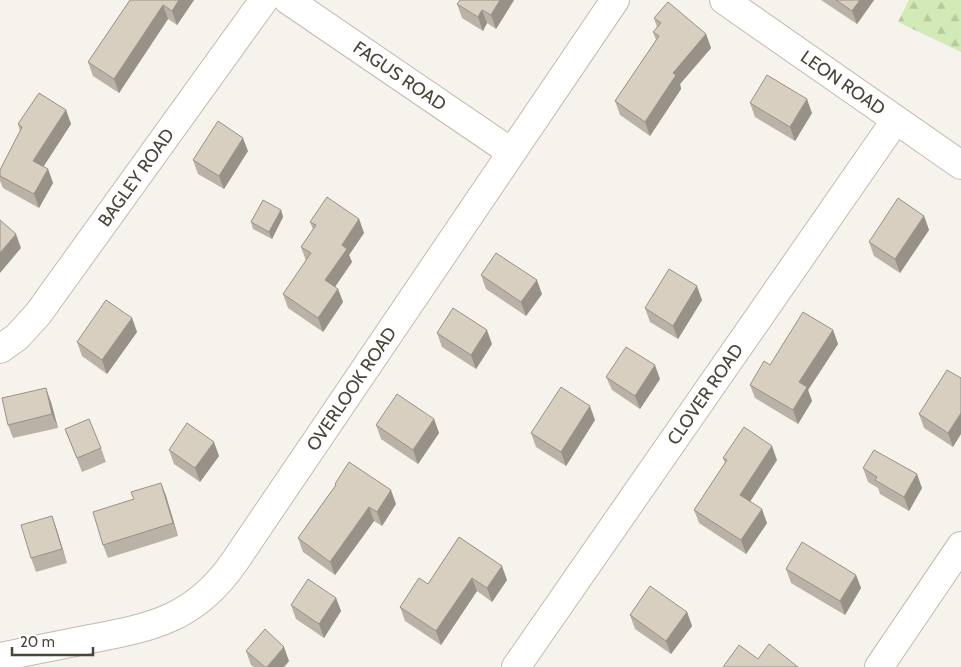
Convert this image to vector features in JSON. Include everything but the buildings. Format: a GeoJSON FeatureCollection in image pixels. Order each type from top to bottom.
{"type":"FeatureCollection","features":[{"type":"Feature","properties":{"kind":"street","name":"BAGLEY ROAD"},"geometry":{"type":"LineString","coordinates":[[0,349],[17,337],[38,314],[264,0]]}},
{"type":"Feature","properties":{"kind":"street","name":"FAGUS ROAD"},"geometry":{"type":"LineString","coordinates":[[288,0],[511,152]]}},
{"type":"Feature","properties":{"kind":"street","name":"OVERLOOK ROAD"},"geometry":{"type":"LineString","coordinates":[[0,657],[140,629],[180,613],[201,600],[214,588],[235,561],[615,0]]}},
{"type":"Feature","properties":{"kind":"street","name":"LEON ROAD"},"geometry":{"type":"LineString","coordinates":[[724,0],[961,166]]}},
{"type":"Feature","properties":{"kind":"street","name":"CLOVER ROAD"},"geometry":{"type":"LineString","coordinates":[[516,667],[896,121]]}},
{"type":"Feature","properties":{"kind":"street"},"geometry":{"type":"LineString","coordinates":[[879,667],[961,546]]}},
{"type":"Feature","properties":{"kind":"green space"},"geometry":{"type":"Polygon","coordinates":[[[909,0],[961,0],[961,52],[898,22],[909,0]]]}}]}
